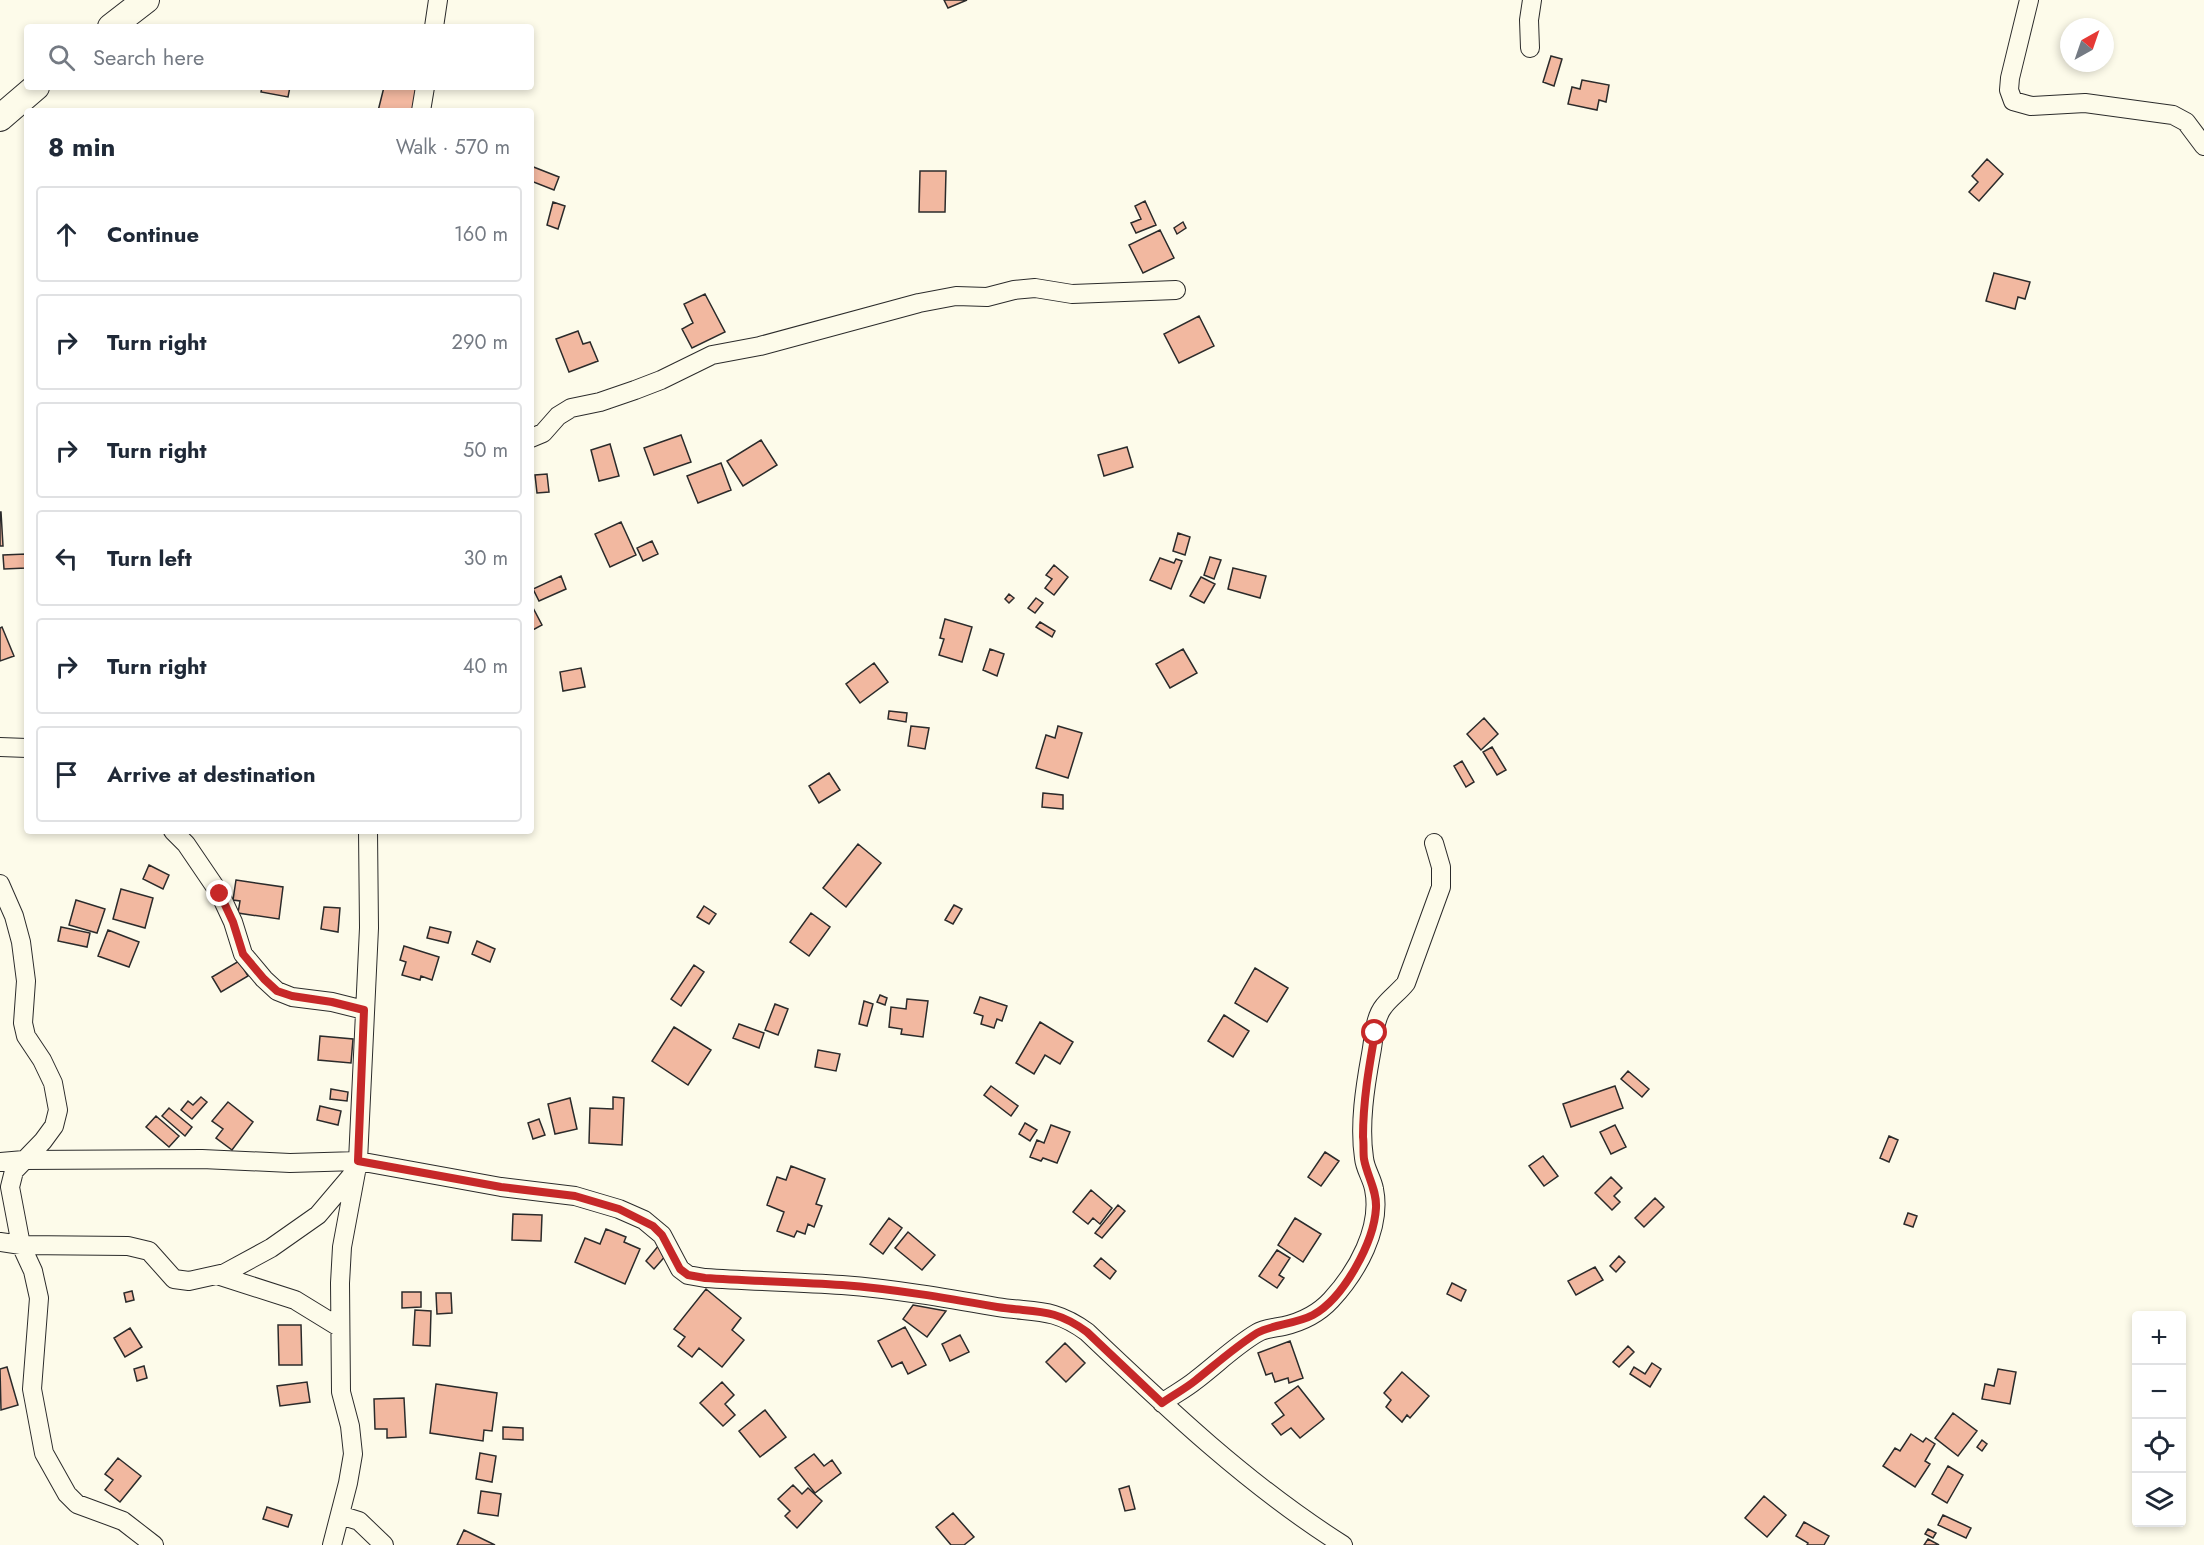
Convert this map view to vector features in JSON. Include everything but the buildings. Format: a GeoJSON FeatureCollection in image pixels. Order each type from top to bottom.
{"type":"FeatureCollection","features":[{"type":"Feature","properties":{"kind":"main road"},"geometry":{"type":"LineString","coordinates":[[115,24],[146,0]]}},
{"type":"Feature","properties":{"kind":"main road"},"geometry":{"type":"LineString","coordinates":[[0,118],[33,90]]}},
{"type":"Feature","properties":{"kind":"street"},"geometry":{"type":"LineString","coordinates":[[434,24],[438,0]]}},
{"type":"Feature","properties":{"kind":"street"},"geometry":{"type":"LineString","coordinates":[[1530,48],[1529,20],[1532,0]]}},
{"type":"Feature","properties":{"kind":"street"},"geometry":{"type":"LineString","coordinates":[[2030,0],[2010,78],[2009,90],[2013,100],[2031,106],[2085,103],[2173,115],[2186,122],[2204,146]]}},
{"type":"Feature","properties":{"kind":"street"},"geometry":{"type":"LineString","coordinates":[[422,108],[425,90]]}},
{"type":"Feature","properties":{"kind":"street"},"geometry":{"type":"LineString","coordinates":[[534,437],[543,433],[558,416],[571,408],[600,402],[635,390],[712,355],[760,346],[919,303],[956,296],[987,297],[1014,290],[1035,288],[1072,294],[1176,290]]}},
{"type":"Feature","properties":{"kind":"street"},"geometry":{"type":"LineString","coordinates":[[0,747],[24,748]]}},
{"type":"Feature","properties":{"kind":"street"},"geometry":{"type":"LineString","coordinates":[[176,834],[186,844],[220,894],[233,922],[243,954],[264,979],[277,991],[292,996],[364,1010]]}},
{"type":"Feature","properties":{"kind":"street"},"geometry":{"type":"LineString","coordinates":[[332,1545],[353,1454],[350,1426],[340,1392],[339,1327],[342,1247],[358,1165],[369,928],[368,834]]}},
{"type":"Feature","properties":{"kind":"street"},"geometry":{"type":"LineString","coordinates":[[1162,1403],[1195,1381],[1229,1352],[1260,1331],[1289,1324],[1314,1314],[1330,1301],[1356,1269],[1370,1235],[1376,1208],[1374,1188],[1364,1159],[1363,1118],[1375,1033],[1379,1013],[1406,983],[1441,886],[1441,867],[1434,843]]}},
{"type":"Feature","properties":{"kind":"street"},"geometry":{"type":"LineString","coordinates":[[0,884],[14,916],[21,942],[26,981],[23,1023],[26,1036],[42,1060],[53,1083],[58,1110],[54,1125],[44,1141],[14,1171],[10,1187],[21,1245],[33,1271],[39,1298],[32,1389],[44,1453],[67,1494],[77,1504],[123,1521],[154,1545]]}},
{"type":"Feature","properties":{"kind":"street"},"geometry":{"type":"LineString","coordinates":[[0,1162],[202,1159],[358,1165],[575,1196],[619,1209],[653,1226],[662,1235],[680,1269],[688,1275],[705,1278],[844,1285],[1004,1308],[1046,1311],[1074,1323],[1087,1332],[1162,1403],[1278,1501],[1343,1545]]}},
{"type":"Feature","properties":{"kind":"street"},"geometry":{"type":"LineString","coordinates":[[0,1242],[21,1245],[128,1246],[149,1251],[174,1279],[189,1281],[217,1275],[271,1248],[318,1215],[358,1165]]}},
{"type":"Feature","properties":{"kind":"street"},"geometry":{"type":"LineString","coordinates":[[217,1275],[295,1300],[339,1327]]}},
{"type":"Feature","properties":{"kind":"street"},"geometry":{"type":"LineString","coordinates":[[340,1515],[359,1521],[384,1545]]}},
{"type":"Feature","properties":{"kind":"route"},"geometry":{"type":"LineString","coordinates":[[220,894],[233,922],[243,954],[277,991],[364,1010],[358,1161],[501,1187],[575,1196],[619,1209],[653,1226],[662,1235],[680,1269],[688,1275],[758,1282],[844,1285],[1004,1308],[1046,1311],[1063,1317],[1087,1332],[1162,1403],[1195,1381],[1229,1352],[1260,1331],[1289,1324],[1314,1314],[1330,1301],[1356,1269],[1370,1235],[1376,1208],[1374,1188],[1364,1159],[1363,1118],[1375,1033]]}}]}
